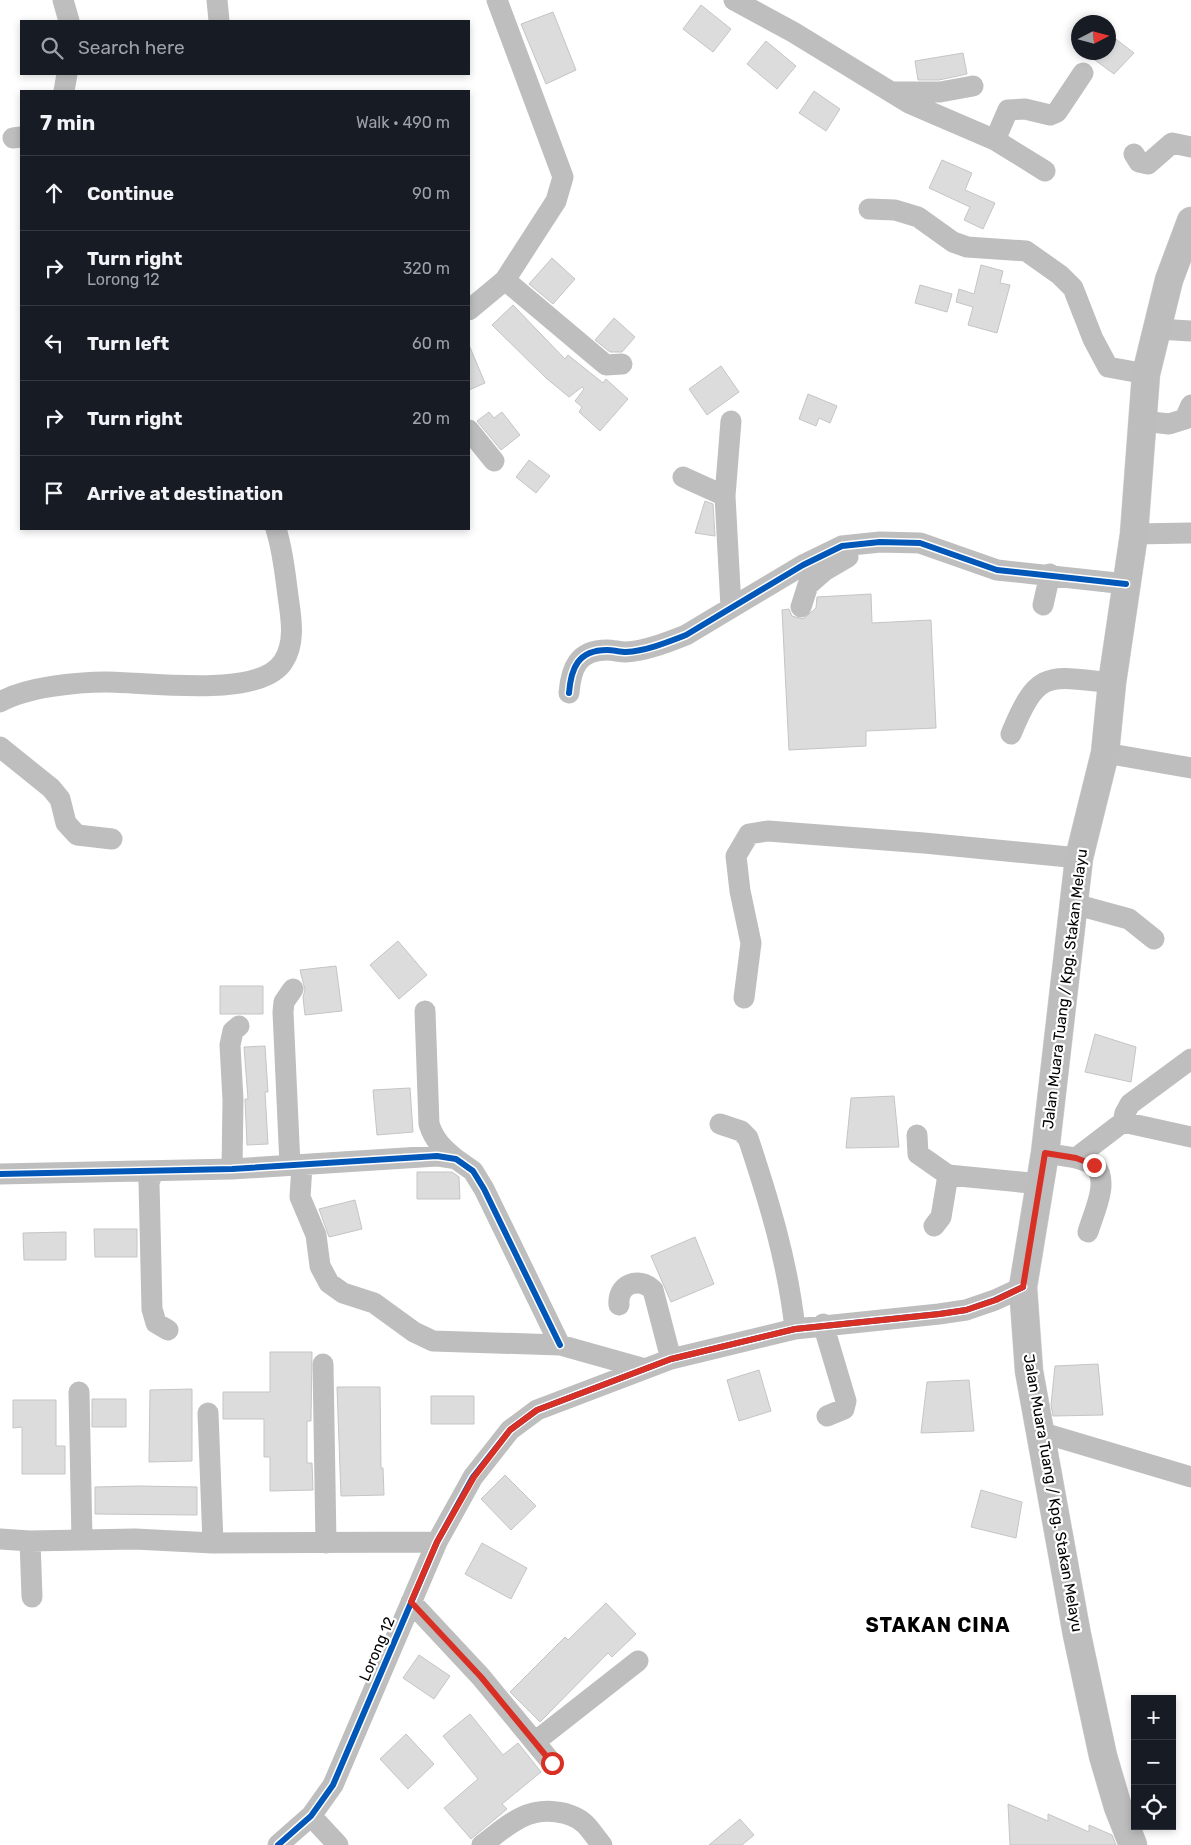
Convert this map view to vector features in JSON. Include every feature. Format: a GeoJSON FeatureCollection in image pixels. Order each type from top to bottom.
{"type":"FeatureCollection","features":[{"type":"Feature","properties":{"kind":"main road","name":"Jalan Muara Tuang / Kpg. Stakan Melayu"},"geometry":{"type":"LineString","coordinates":[[1133,1845],[1118,1807],[1103,1756],[1077,1635],[1029,1371],[1023,1287],[1041,1184],[1079,858],[1105,753],[1112,683],[1134,534],[1144,421],[1146,374],[1169,280],[1191,220]]}},
{"type":"Feature","properties":{"kind":"street"},"geometry":{"type":"LineString","coordinates":[[63,0],[69,20]]}},
{"type":"Feature","properties":{"kind":"street"},"geometry":{"type":"LineString","coordinates":[[217,0],[219,20]]}},
{"type":"Feature","properties":{"kind":"street"},"geometry":{"type":"LineString","coordinates":[[470,309],[505,280],[556,201],[563,178],[498,0]]}},
{"type":"Feature","properties":{"kind":"street"},"geometry":{"type":"LineString","coordinates":[[734,0],[894,92],[909,103],[995,140],[1045,171]]}},
{"type":"Feature","properties":{"kind":"street"},"geometry":{"type":"LineString","coordinates":[[995,140],[1008,110],[1025,109],[1050,115],[1057,112],[1083,73]]}},
{"type":"Feature","properties":{"kind":"street"},"geometry":{"type":"LineString","coordinates":[[64,90],[67,75]]}},
{"type":"Feature","properties":{"kind":"street"},"geometry":{"type":"LineString","coordinates":[[894,92],[940,92],[973,86]]}},
{"type":"Feature","properties":{"kind":"street"},"geometry":{"type":"LineString","coordinates":[[1134,154],[1139,162],[1148,164],[1172,143],[1191,147]]}},
{"type":"Feature","properties":{"kind":"street"},"geometry":{"type":"LineString","coordinates":[[869,209],[894,210],[918,217],[953,242],[967,247],[1026,251],[1060,275],[1073,288],[1093,339],[1108,367],[1146,374]]}},
{"type":"Feature","properties":{"kind":"street"},"geometry":{"type":"LineString","coordinates":[[505,280],[606,365],[622,364]]}},
{"type":"Feature","properties":{"kind":"street"},"geometry":{"type":"LineString","coordinates":[[1157,329],[1191,331]]}},
{"type":"Feature","properties":{"kind":"street"},"geometry":{"type":"LineString","coordinates":[[1144,421],[1178,423],[1185,419],[1190,405]]}},
{"type":"Feature","properties":{"kind":"street"},"geometry":{"type":"LineString","coordinates":[[731,421],[725,496],[731,608]]}},
{"type":"Feature","properties":{"kind":"street"},"geometry":{"type":"LineString","coordinates":[[470,431],[494,461]]}},
{"type":"Feature","properties":{"kind":"street"},"geometry":{"type":"LineString","coordinates":[[683,477],[725,496]]}},
{"type":"Feature","properties":{"kind":"street"},"geometry":{"type":"LineString","coordinates":[[0,702],[28,690],[105,682],[228,686],[260,680],[283,663],[292,633],[282,548],[276,530]]}},
{"type":"Feature","properties":{"kind":"street"},"geometry":{"type":"LineString","coordinates":[[1134,534],[1191,533]]}},
{"type":"Feature","properties":{"kind":"street"},"geometry":{"type":"LineString","coordinates":[[801,607],[808,585],[824,571],[880,542]]}},
{"type":"Feature","properties":{"kind":"street"},"geometry":{"type":"LineString","coordinates":[[569,694],[570,679],[577,661],[590,651],[627,652],[666,643],[686,635],[803,565],[842,546],[880,542],[920,543],[998,570],[1050,574],[1126,584]]}},
{"type":"Feature","properties":{"kind":"street"},"geometry":{"type":"LineString","coordinates":[[1043,605],[1050,574]]}},
{"type":"Feature","properties":{"kind":"street"},"geometry":{"type":"LineString","coordinates":[[1011,734],[1020,710],[1032,692],[1046,680],[1059,677],[1112,683]]}},
{"type":"Feature","properties":{"kind":"street"},"geometry":{"type":"LineString","coordinates":[[0,747],[51,788],[60,799],[66,823],[77,836],[112,839]]}},
{"type":"Feature","properties":{"kind":"street"},"geometry":{"type":"LineString","coordinates":[[1105,753],[1191,768]]}},
{"type":"Feature","properties":{"kind":"street"},"geometry":{"type":"LineString","coordinates":[[744,998],[751,943],[740,891],[736,856],[749,834],[768,831],[924,842],[1079,858]]}},
{"type":"Feature","properties":{"kind":"street"},"geometry":{"type":"LineString","coordinates":[[1074,904],[1129,919],[1154,939]]}},
{"type":"Feature","properties":{"kind":"street"},"geometry":{"type":"LineString","coordinates":[[293,990],[284,1002],[283,1012],[296,1166],[300,1197],[316,1235],[320,1266],[329,1283],[343,1293],[374,1303],[414,1332],[433,1341],[560,1345],[642,1368]]}},
{"type":"Feature","properties":{"kind":"street"},"geometry":{"type":"LineString","coordinates":[[425,1012],[429,1124],[433,1136],[443,1149],[473,1171],[484,1189],[560,1345]]}},
{"type":"Feature","properties":{"kind":"street"},"geometry":{"type":"LineString","coordinates":[[232,1169],[233,1100],[230,1045],[233,1031],[239,1026]]}},
{"type":"Feature","properties":{"kind":"street"},"geometry":{"type":"LineString","coordinates":[[1076,1158],[1123,1122],[1130,1104],[1191,1059]]}},
{"type":"Feature","properties":{"kind":"street"},"geometry":{"type":"LineString","coordinates":[[1123,1122],[1191,1137]]}},
{"type":"Feature","properties":{"kind":"street"},"geometry":{"type":"LineString","coordinates":[[720,1124],[741,1131],[748,1138],[778,1232],[787,1270],[795,1329]]}},
{"type":"Feature","properties":{"kind":"street"},"geometry":{"type":"LineString","coordinates":[[917,1135],[918,1154],[948,1175],[1041,1184]]}},
{"type":"Feature","properties":{"kind":"street"},"geometry":{"type":"LineString","coordinates":[[1045,1153],[1076,1158],[1094,1165],[1101,1175],[1101,1186],[1088,1232]]}},
{"type":"Feature","properties":{"kind":"street"},"geometry":{"type":"LineString","coordinates":[[0,1174],[232,1169],[296,1166],[411,1156],[456,1159]]}},
{"type":"Feature","properties":{"kind":"street"},"geometry":{"type":"LineString","coordinates":[[154,1171],[149,1182],[152,1309],[156,1323],[168,1330]]}},
{"type":"Feature","properties":{"kind":"street"},"geometry":{"type":"LineString","coordinates":[[934,1226],[941,1217],[948,1175]]}},
{"type":"Feature","properties":{"kind":"street"},"geometry":{"type":"LineString","coordinates":[[619,1304],[618,1296],[621,1289],[628,1284],[635,1282],[649,1286],[657,1299],[671,1359]]}},
{"type":"Feature","properties":{"kind":"street","name":"Lorong 12"},"geometry":{"type":"LineString","coordinates":[[278,1845],[311,1816],[333,1785],[437,1542],[474,1477],[510,1430],[537,1410],[579,1396],[642,1368],[671,1359],[823,1324],[940,1314],[996,1300],[1023,1287]]}},
{"type":"Feature","properties":{"kind":"street"},"geometry":{"type":"LineString","coordinates":[[823,1324],[846,1401],[844,1409],[827,1416]]}},
{"type":"Feature","properties":{"kind":"street"},"geometry":{"type":"LineString","coordinates":[[323,1364],[326,1543]]}},
{"type":"Feature","properties":{"kind":"street"},"geometry":{"type":"LineString","coordinates":[[79,1392],[82,1539]]}},
{"type":"Feature","properties":{"kind":"street"},"geometry":{"type":"LineString","coordinates":[[208,1412],[213,1543]]}},
{"type":"Feature","properties":{"kind":"street"},"geometry":{"type":"LineString","coordinates":[[1040,1432],[1191,1478]]}},
{"type":"Feature","properties":{"kind":"street"},"geometry":{"type":"LineString","coordinates":[[0,1539],[30,1541],[82,1539],[213,1543],[437,1542]]}},
{"type":"Feature","properties":{"kind":"street"},"geometry":{"type":"LineString","coordinates":[[30,1541],[32,1597]]}},
{"type":"Feature","properties":{"kind":"street"},"geometry":{"type":"LineString","coordinates":[[411,1602],[481,1677],[536,1741],[552,1763]]}},
{"type":"Feature","properties":{"kind":"street"},"geometry":{"type":"LineString","coordinates":[[536,1741],[638,1661]]}},
{"type":"Feature","properties":{"kind":"street"},"geometry":{"type":"LineString","coordinates":[[482,1845],[518,1817],[533,1811],[546,1810],[565,1813],[584,1822],[602,1845]]}},
{"type":"Feature","properties":{"kind":"street"},"geometry":{"type":"LineString","coordinates":[[311,1816],[338,1845]]}},
{"type":"Feature","properties":{"kind":"building"},"geometry":{"type":"Polygon","coordinates":[[[701,5],[731,29],[713,52],[683,29],[701,5]]]}},
{"type":"Feature","properties":{"kind":"building"},"geometry":{"type":"Polygon","coordinates":[[[553,12],[576,70],[546,84],[521,24],[553,12]]]}},
{"type":"Feature","properties":{"kind":"building"},"geometry":{"type":"Polygon","coordinates":[[[1116,39],[1134,53],[1114,74],[1095,60],[1116,60],[1116,39]]]}},
{"type":"Feature","properties":{"kind":"building"},"geometry":{"type":"Polygon","coordinates":[[[766,41],[796,66],[777,89],[747,64],[766,41]]]}},
{"type":"Feature","properties":{"kind":"building"},"geometry":{"type":"Polygon","coordinates":[[[963,53],[967,74],[939,80],[918,80],[915,61],[963,53]]]}},
{"type":"Feature","properties":{"kind":"building"},"geometry":{"type":"Polygon","coordinates":[[[814,91],[840,109],[826,131],[799,113],[814,91]]]}},
{"type":"Feature","properties":{"kind":"building"},"geometry":{"type":"Polygon","coordinates":[[[942,160],[972,173],[965,190],[995,203],[983,229],[964,220],[970,207],[929,188],[942,160]]]}},
{"type":"Feature","properties":{"kind":"building"},"geometry":{"type":"Polygon","coordinates":[[[552,258],[575,279],[553,304],[529,284],[552,258]]]}},
{"type":"Feature","properties":{"kind":"building"},"geometry":{"type":"Polygon","coordinates":[[[981,265],[1003,271],[1000,283],[1010,285],[997,333],[968,325],[973,307],[956,302],[959,289],[974,294],[981,265]]]}},
{"type":"Feature","properties":{"kind":"building"},"geometry":{"type":"Polygon","coordinates":[[[920,285],[952,294],[947,312],[915,303],[920,285]]]}},
{"type":"Feature","properties":{"kind":"building"},"geometry":{"type":"Polygon","coordinates":[[[513,305],[565,359],[568,355],[603,383],[606,379],[628,399],[600,431],[579,412],[582,407],[575,401],[584,389],[582,387],[569,397],[546,378],[492,325],[513,305]]]}},
{"type":"Feature","properties":{"kind":"building"},"geometry":{"type":"Polygon","coordinates":[[[614,318],[635,337],[622,352],[610,352],[595,340],[614,318]]]}},
{"type":"Feature","properties":{"kind":"building"},"geometry":{"type":"Polygon","coordinates":[[[470,347],[485,383],[470,390],[470,347]]]}},
{"type":"Feature","properties":{"kind":"building"},"geometry":{"type":"Polygon","coordinates":[[[721,366],[739,392],[707,415],[689,389],[721,366]]]}},
{"type":"Feature","properties":{"kind":"building"},"geometry":{"type":"Polygon","coordinates":[[[808,394],[837,406],[830,423],[819,418],[816,426],[799,419],[808,394]]]}},
{"type":"Feature","properties":{"kind":"building"},"geometry":{"type":"Polygon","coordinates":[[[489,412],[494,418],[502,412],[520,435],[501,450],[477,421],[489,412]]]}},
{"type":"Feature","properties":{"kind":"building"},"geometry":{"type":"Polygon","coordinates":[[[529,460],[550,476],[536,493],[516,477],[529,460]]]}},
{"type":"Feature","properties":{"kind":"building"},"geometry":{"type":"Polygon","coordinates":[[[705,501],[713,504],[715,536],[695,533],[705,501]]]}},
{"type":"Feature","properties":{"kind":"building"},"geometry":{"type":"Polygon","coordinates":[[[871,594],[872,623],[931,620],[936,728],[866,731],[866,746],[789,750],[782,610],[789,609],[792,616],[803,619],[816,608],[817,597],[871,594]]]}},
{"type":"Feature","properties":{"kind":"building"},"geometry":{"type":"Polygon","coordinates":[[[398,941],[427,975],[399,999],[370,965],[398,941]]]}},
{"type":"Feature","properties":{"kind":"building"},"geometry":{"type":"Polygon","coordinates":[[[336,966],[342,1011],[305,1015],[303,997],[305,990],[300,970],[336,966]]]}},
{"type":"Feature","properties":{"kind":"building"},"geometry":{"type":"Polygon","coordinates":[[[220,986],[263,986],[263,1014],[220,1014],[220,986]]]}},
{"type":"Feature","properties":{"kind":"building"},"geometry":{"type":"Polygon","coordinates":[[[1095,1034],[1136,1047],[1131,1082],[1085,1072],[1095,1034]]]}},
{"type":"Feature","properties":{"kind":"building"},"geometry":{"type":"Polygon","coordinates":[[[265,1046],[268,1092],[265,1092],[268,1144],[247,1145],[245,1099],[248,1099],[244,1047],[265,1046]]]}},
{"type":"Feature","properties":{"kind":"building"},"geometry":{"type":"Polygon","coordinates":[[[410,1088],[413,1132],[377,1135],[373,1090],[410,1088]]]}},
{"type":"Feature","properties":{"kind":"building"},"geometry":{"type":"Polygon","coordinates":[[[894,1096],[899,1147],[846,1148],[851,1098],[894,1096]]]}},
{"type":"Feature","properties":{"kind":"building"},"geometry":{"type":"Polygon","coordinates":[[[417,1172],[452,1172],[459,1177],[460,1199],[417,1199],[417,1172]]]}},
{"type":"Feature","properties":{"kind":"building"},"geometry":{"type":"Polygon","coordinates":[[[355,1200],[362,1229],[329,1237],[319,1209],[355,1200]]]}},
{"type":"Feature","properties":{"kind":"building"},"geometry":{"type":"Polygon","coordinates":[[[94,1229],[137,1229],[137,1257],[95,1257],[94,1229]]]}},
{"type":"Feature","properties":{"kind":"building"},"geometry":{"type":"Polygon","coordinates":[[[66,1232],[66,1260],[24,1260],[23,1233],[66,1232]]]}},
{"type":"Feature","properties":{"kind":"building"},"geometry":{"type":"Polygon","coordinates":[[[695,1237],[714,1284],[671,1302],[651,1256],[695,1237]]]}},
{"type":"Feature","properties":{"kind":"building"},"geometry":{"type":"Polygon","coordinates":[[[270,1352],[312,1352],[311,1421],[307,1421],[307,1463],[312,1463],[313,1490],[270,1491],[270,1457],[264,1457],[264,1419],[223,1419],[223,1392],[270,1392],[270,1352]]]}},
{"type":"Feature","properties":{"kind":"building"},"geometry":{"type":"Polygon","coordinates":[[[1098,1364],[1103,1415],[1053,1416],[1051,1405],[1055,1366],[1098,1364]]]}},
{"type":"Feature","properties":{"kind":"building"},"geometry":{"type":"Polygon","coordinates":[[[759,1370],[771,1411],[739,1421],[727,1380],[759,1370]]]}},
{"type":"Feature","properties":{"kind":"building"},"geometry":{"type":"Polygon","coordinates":[[[969,1380],[974,1431],[921,1433],[927,1382],[969,1380]]]}},
{"type":"Feature","properties":{"kind":"building"},"geometry":{"type":"Polygon","coordinates":[[[337,1387],[380,1387],[381,1468],[383,1468],[384,1495],[341,1496],[337,1387]]]}},
{"type":"Feature","properties":{"kind":"building"},"geometry":{"type":"Polygon","coordinates":[[[192,1389],[192,1461],[149,1462],[150,1390],[192,1389]]]}},
{"type":"Feature","properties":{"kind":"building"},"geometry":{"type":"Polygon","coordinates":[[[431,1396],[474,1396],[474,1424],[431,1424],[431,1396]]]}},
{"type":"Feature","properties":{"kind":"building"},"geometry":{"type":"Polygon","coordinates":[[[92,1399],[126,1399],[126,1427],[92,1427],[92,1399]]]}},
{"type":"Feature","properties":{"kind":"building"},"geometry":{"type":"Polygon","coordinates":[[[13,1400],[56,1400],[56,1446],[65,1446],[65,1474],[22,1474],[22,1427],[13,1428],[13,1400]]]}},
{"type":"Feature","properties":{"kind":"building"},"geometry":{"type":"Polygon","coordinates":[[[505,1475],[536,1506],[511,1530],[481,1499],[505,1475]]]}},
{"type":"Feature","properties":{"kind":"building"},"geometry":{"type":"Polygon","coordinates":[[[95,1487],[197,1487],[197,1515],[95,1514],[95,1487]]]}},
{"type":"Feature","properties":{"kind":"building"},"geometry":{"type":"Polygon","coordinates":[[[981,1490],[1022,1502],[1016,1538],[971,1527],[981,1490]]]}},
{"type":"Feature","properties":{"kind":"building"},"geometry":{"type":"Polygon","coordinates":[[[482,1543],[527,1568],[511,1599],[465,1574],[482,1543]]]}},
{"type":"Feature","properties":{"kind":"building"},"geometry":{"type":"Polygon","coordinates":[[[606,1603],[636,1634],[612,1657],[608,1653],[540,1722],[510,1692],[565,1637],[568,1640],[606,1603]]]}},
{"type":"Feature","properties":{"kind":"building"},"geometry":{"type":"Polygon","coordinates":[[[419,1655],[450,1676],[434,1699],[403,1678],[419,1655]]]}},
{"type":"Feature","properties":{"kind":"building"},"geometry":{"type":"Polygon","coordinates":[[[470,1714],[503,1755],[518,1743],[541,1772],[502,1804],[507,1809],[471,1839],[444,1808],[478,1779],[443,1736],[470,1714]]]}},
{"type":"Feature","properties":{"kind":"building"},"geometry":{"type":"Polygon","coordinates":[[[406,1734],[434,1764],[408,1789],[380,1759],[406,1734]]]}},
{"type":"Feature","properties":{"kind":"building"},"geometry":{"type":"Polygon","coordinates":[[[1008,1804],[1048,1821],[1048,1814],[1089,1832],[1089,1825],[1112,1835],[1116,1845],[1010,1845],[1008,1804]]]}},
{"type":"Feature","properties":{"kind":"building"},"geometry":{"type":"Polygon","coordinates":[[[740,1819],[754,1835],[742,1845],[709,1845],[740,1819]]]}},
{"type":"Feature","properties":{"kind":"cycle path"},"geometry":{"type":"LineString","coordinates":[[569,693],[574,668],[589,653],[607,650],[626,652],[641,650],[686,635],[803,565],[842,546],[880,542],[920,543],[997,570],[1126,584]]}},
{"type":"Feature","properties":{"kind":"cycle path"},"geometry":{"type":"LineString","coordinates":[[0,1174],[232,1169],[437,1156],[456,1159],[473,1171],[484,1189],[560,1345]]}},
{"type":"Feature","properties":{"kind":"cycle path"},"geometry":{"type":"LineString","coordinates":[[278,1845],[311,1816],[333,1785],[437,1542],[473,1477],[510,1430],[537,1410],[671,1359],[795,1329],[966,1310],[995,1300],[1023,1287]]}},
{"type":"Feature","properties":{"kind":"district","name":"STAKAN CINA"},"geometry":{"type":"Point","coordinates":[938,1625]}},
{"type":"Feature","properties":{"kind":"route"},"geometry":{"type":"LineString","coordinates":[[552,1763],[536,1741],[481,1677],[411,1602],[437,1542],[474,1477],[510,1430],[537,1410],[579,1396],[642,1368],[671,1359],[795,1329],[823,1324],[940,1314],[966,1310],[996,1300],[1023,1287],[1045,1153],[1076,1158],[1094,1165]]}}]}
